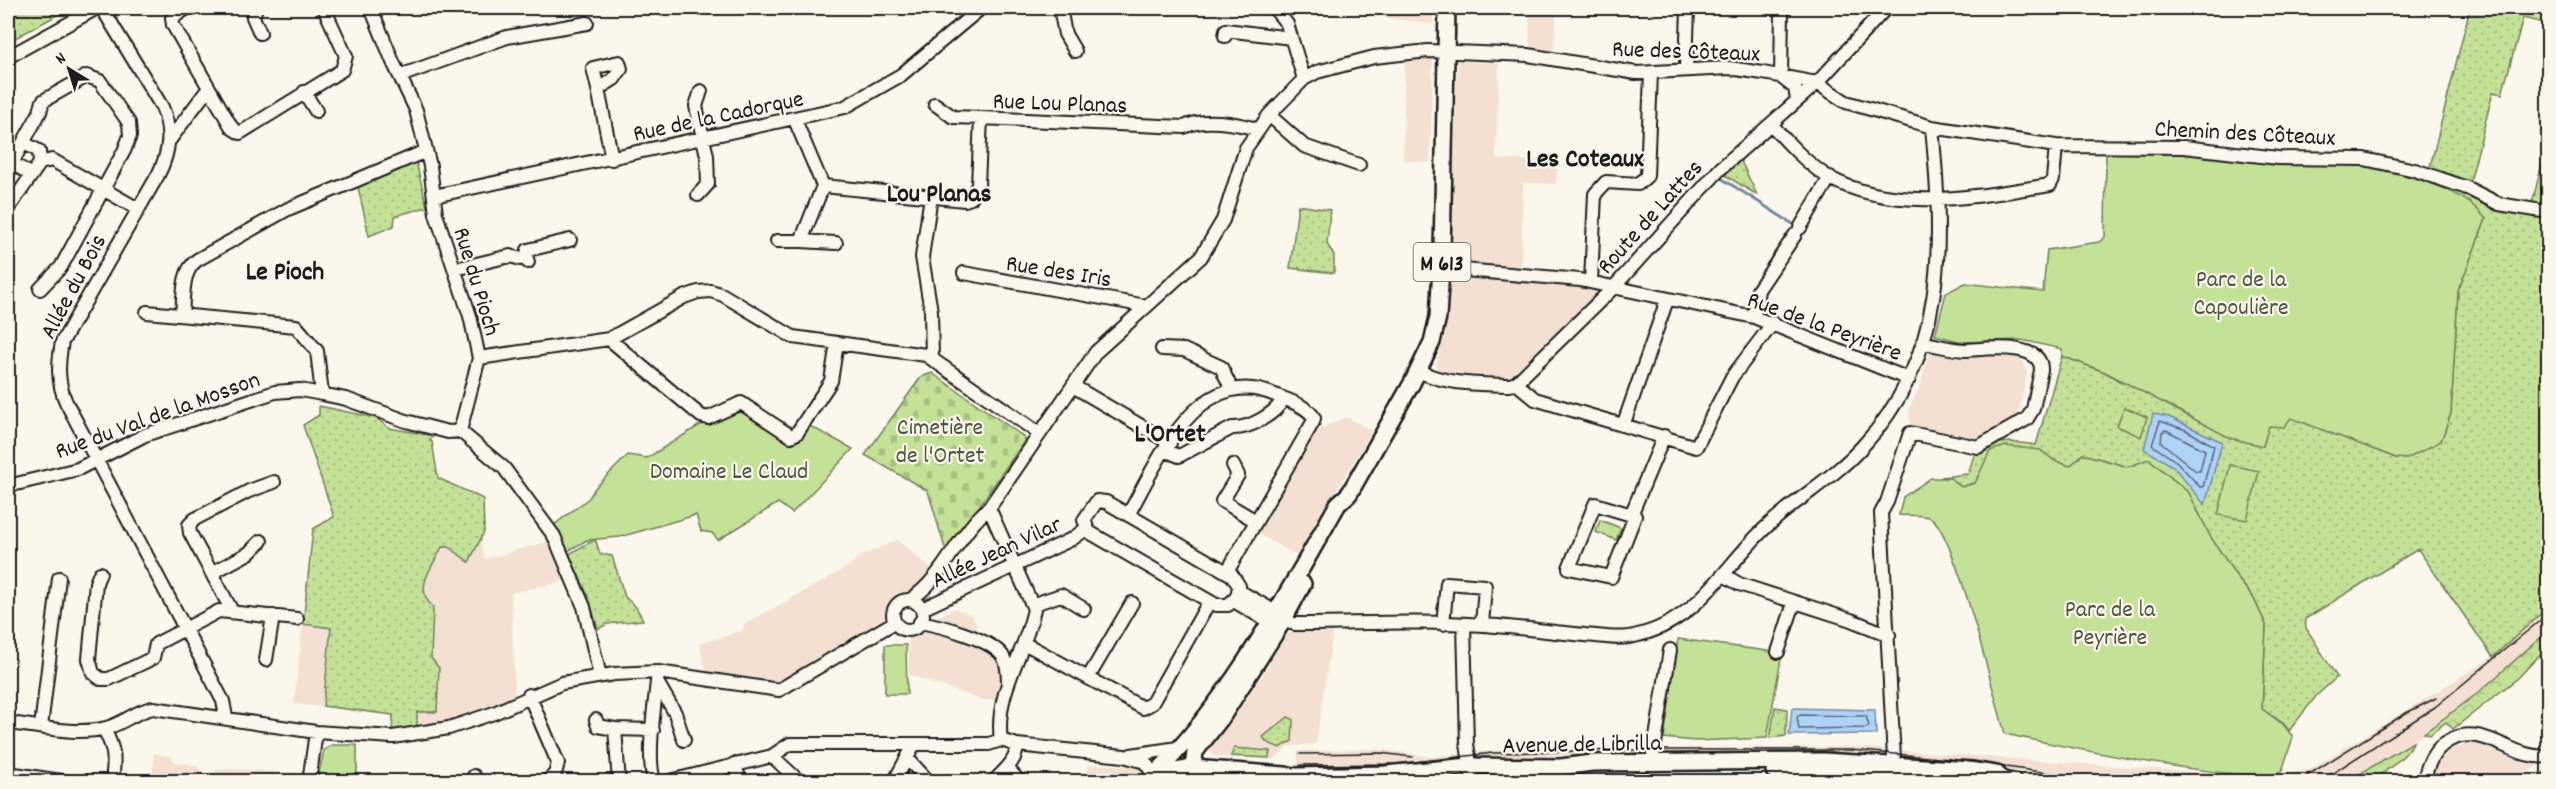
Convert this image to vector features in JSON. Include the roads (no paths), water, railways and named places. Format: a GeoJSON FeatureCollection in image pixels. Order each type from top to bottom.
{"type":"FeatureCollection","features":[{"type":"Feature","properties":{"kind":"main road","name":"M 613"},"geometry":{"type":"LineString","coordinates":[[1192,775],[1195,752],[1222,717],[1338,504],[1349,494],[1418,371],[1431,342],[1438,317],[1441,268],[1447,8]]}},
{"type":"Feature","properties":{"kind":"main road","name":"M 613"},"geometry":{"type":"LineString","coordinates":[[1152,779],[1277,619]]}},
{"type":"Feature","properties":{"kind":"main road","name":"Avenue de Librilla"},"geometry":{"type":"LineString","coordinates":[[1372,782],[1471,771],[1500,772],[1653,764],[1815,761],[1894,772],[1955,770],[1970,776]]}},
{"type":"Feature","properties":{"kind":"main road","name":"Avenue de Librilla"},"geometry":{"type":"LineString","coordinates":[[1152,779],[1192,775],[1297,776],[1471,771],[1561,767],[1580,763],[1970,776],[1997,774],[2006,781]]}},
{"type":"Feature","properties":{"kind":"street"},"geometry":{"type":"LineString","coordinates":[[8,57],[97,8]]}},
{"type":"Feature","properties":{"kind":"street","name":"Allée du Bois"},"geometry":{"type":"LineString","coordinates":[[102,8],[162,107],[168,125],[169,141],[165,162],[62,342],[58,360],[61,391],[223,701],[226,717]]}},
{"type":"Feature","properties":{"kind":"street"},"geometry":{"type":"LineString","coordinates":[[187,8],[176,14],[172,21],[208,89],[232,128],[240,133],[342,70],[346,56],[324,8]]}},
{"type":"Feature","properties":{"kind":"street"},"geometry":{"type":"LineString","coordinates":[[256,8],[253,17],[260,33]]}},
{"type":"Feature","properties":{"kind":"street","name":"Rue du Pioch"},"geometry":{"type":"LineString","coordinates":[[371,8],[399,76],[416,110],[426,151],[436,214],[470,316],[478,358],[460,431]]}},
{"type":"Feature","properties":{"kind":"street","name":"Rue de la Cadorque"},"geometry":{"type":"LineString","coordinates":[[434,196],[795,120],[845,107],[901,75],[981,8]]}},
{"type":"Feature","properties":{"kind":"street"},"geometry":{"type":"LineString","coordinates":[[1060,8],[1065,34],[1075,51]]}},
{"type":"Feature","properties":{"kind":"street"},"geometry":{"type":"LineString","coordinates":[[921,616],[910,629],[902,628],[895,622],[893,614],[896,606],[902,601],[910,600],[924,591],[938,577],[977,518],[989,508],[1096,352],[1201,256],[1223,220],[1246,148],[1256,129],[1304,79],[1287,24],[1274,8]]}},
{"type":"Feature","properties":{"kind":"street"},"geometry":{"type":"LineString","coordinates":[[1686,70],[1688,8]]}},
{"type":"Feature","properties":{"kind":"street"},"geometry":{"type":"LineString","coordinates":[[1781,77],[1782,8]]}},
{"type":"Feature","properties":{"kind":"street","name":"Route de Lattes"},"geometry":{"type":"LineString","coordinates":[[1516,383],[1614,287],[1720,169],[1817,83],[1886,8]]}},
{"type":"Feature","properties":{"kind":"street"},"geometry":{"type":"LineString","coordinates":[[399,76],[512,36],[587,23]]}},
{"type":"Feature","properties":{"kind":"street"},"geometry":{"type":"LineString","coordinates":[[1225,36],[1226,30],[1291,38]]}},
{"type":"Feature","properties":{"kind":"street","name":"Rue des Côteaux"},"geometry":{"type":"LineString","coordinates":[[1304,79],[1317,72],[1374,57],[1446,51],[1528,55],[1627,72],[1729,69],[1817,83],[1846,102],[1932,127]]}},
{"type":"Feature","properties":{"kind":"street"},"geometry":{"type":"LineString","coordinates":[[1591,282],[1595,194],[1606,182],[1638,184],[1647,176],[1652,73]]}},
{"type":"Feature","properties":{"kind":"street"},"geometry":{"type":"LineString","coordinates":[[32,175],[10,160],[24,142],[40,112],[43,101],[87,76],[100,81],[129,123],[130,135],[61,267],[40,289]]}},
{"type":"Feature","properties":{"kind":"street","name":"Rue des Côteaux"},"geometry":{"type":"LineString","coordinates":[[1781,77],[1795,88],[1797,100]]}},
{"type":"Feature","properties":{"kind":"street"},"geometry":{"type":"LineString","coordinates":[[169,141],[208,89]]}},
{"type":"Feature","properties":{"kind":"street"},"geometry":{"type":"LineString","coordinates":[[598,89],[612,159]]}},
{"type":"Feature","properties":{"kind":"street"},"geometry":{"type":"LineString","coordinates":[[698,195],[708,184],[704,139],[696,106],[700,91]]}},
{"type":"Feature","properties":{"kind":"street"},"geometry":{"type":"LineString","coordinates":[[304,92],[316,111]]}},
{"type":"Feature","properties":{"kind":"street"},"geometry":{"type":"LineString","coordinates":[[935,104],[953,117],[981,118]]}},
{"type":"Feature","properties":{"kind":"street"},"geometry":{"type":"LineString","coordinates":[[1269,115],[1304,146],[1359,165]]}},
{"type":"Feature","properties":{"kind":"street","name":"Rue Lou Planas"},"geometry":{"type":"LineString","coordinates":[[824,186],[965,200],[976,191],[981,118],[1184,127],[1193,123],[1239,124],[1256,129]]}},
{"type":"Feature","properties":{"kind":"street"},"geometry":{"type":"LineString","coordinates":[[795,120],[824,186],[801,241]]}},
{"type":"Feature","properties":{"kind":"street"},"geometry":{"type":"LineString","coordinates":[[1771,124],[1796,152],[1830,177],[1877,195],[1938,198],[2050,185],[2053,179],[2056,146]]}},
{"type":"Feature","properties":{"kind":"street"},"geometry":{"type":"LineString","coordinates":[[1236,596],[1221,606],[1209,602],[1086,529],[1084,520],[1097,501],[1106,502],[1227,572],[1236,580],[1236,596],[1261,617],[1295,624],[1464,624],[1631,637],[1659,628],[1685,614],[1724,575],[1761,532],[1787,508],[1834,474],[1863,446],[1893,409],[1909,379],[1924,343],[1934,300],[1939,258],[1938,198],[1932,127]]}},
{"type":"Feature","properties":{"kind":"street","name":"Chemin des Côteaux"},"geometry":{"type":"LineString","coordinates":[[1932,127],[2056,146],[2184,147],[2278,158],[2364,159],[2415,170],[2467,188],[2499,204],[2548,212]]}},
{"type":"Feature","properties":{"kind":"street"},"geometry":{"type":"LineString","coordinates":[[8,209],[40,163],[39,151],[24,142]]}},
{"type":"Feature","properties":{"kind":"street"},"geometry":{"type":"LineString","coordinates":[[182,315],[186,273],[189,266],[197,260],[288,209],[426,151]]}},
{"type":"Feature","properties":{"kind":"street"},"geometry":{"type":"LineString","coordinates":[[40,163],[52,160],[138,209]]}},
{"type":"Feature","properties":{"kind":"street"},"geometry":{"type":"LineString","coordinates":[[1754,317],[1758,290],[1798,231],[1830,177]]}},
{"type":"Feature","properties":{"kind":"street"},"geometry":{"type":"LineString","coordinates":[[931,196],[922,257],[931,311],[932,358]]}},
{"type":"Feature","properties":{"kind":"street"},"geometry":{"type":"LineString","coordinates":[[455,269],[510,256],[523,258],[528,250],[570,240]]}},
{"type":"Feature","properties":{"kind":"street"},"geometry":{"type":"LineString","coordinates":[[777,241],[836,243]]}},
{"type":"Feature","properties":{"kind":"street","name":"Rue de la Peyrière"},"geometry":{"type":"LineString","coordinates":[[1441,268],[1591,282],[1754,317],[1909,379]]}},
{"type":"Feature","properties":{"kind":"street","name":"Rue des Iris"},"geometry":{"type":"LineString","coordinates":[[964,273],[1146,306]]}},
{"type":"Feature","properties":{"kind":"street"},"geometry":{"type":"LineString","coordinates":[[478,358],[609,339],[684,297],[698,291],[711,291],[723,295],[793,338],[926,354],[1040,434]]}},
{"type":"Feature","properties":{"kind":"street"},"geometry":{"type":"LineString","coordinates":[[1624,423],[1667,300]]}},
{"type":"Feature","properties":{"kind":"street"},"geometry":{"type":"LineString","coordinates":[[147,312],[296,326],[317,351],[322,394]]}},
{"type":"Feature","properties":{"kind":"street"},"geometry":{"type":"LineString","coordinates":[[1418,371],[1440,380],[1463,384],[1510,386],[1516,383],[1536,399],[1624,423],[1696,447],[1732,377],[1773,323]]}},
{"type":"Feature","properties":{"kind":"street"},"geometry":{"type":"LineString","coordinates":[[609,339],[701,416],[708,418],[741,403],[791,436],[797,433],[831,381],[837,343]]}},
{"type":"Feature","properties":{"kind":"street"},"geometry":{"type":"LineString","coordinates":[[1894,772],[1881,513],[1887,502],[1910,433],[1978,447],[2027,419],[2033,409],[2041,370],[2041,364],[2037,358],[2016,350],[1989,346],[1967,350],[1924,343]]}},
{"type":"Feature","properties":{"kind":"street"},"geometry":{"type":"LineString","coordinates":[[1162,349],[1184,350],[1221,367],[1232,390]]}},
{"type":"Feature","properties":{"kind":"street"},"geometry":{"type":"LineString","coordinates":[[1073,386],[1179,456],[1232,428],[1240,428],[1278,409],[1283,399]]}},
{"type":"Feature","properties":{"kind":"street"},"geometry":{"type":"LineString","coordinates":[[1128,515],[1168,447],[1195,408],[1219,394],[1232,390],[1255,389],[1283,399],[1311,413],[1313,422],[1227,572]]}},
{"type":"Feature","properties":{"kind":"street","name":"Rue du Val de la Mosson"},"geometry":{"type":"LineString","coordinates":[[8,486],[78,469],[145,435],[275,392],[300,390],[346,399],[406,421],[448,432],[460,431]]}},
{"type":"Feature","properties":{"kind":"street"},"geometry":{"type":"LineString","coordinates":[[460,431],[504,468],[554,536],[584,607],[600,676]]}},
{"type":"Feature","properties":{"kind":"street"},"geometry":{"type":"LineString","coordinates":[[1631,515],[1664,436]]}},
{"type":"Feature","properties":{"kind":"street"},"geometry":{"type":"LineString","coordinates":[[1233,465],[1238,475],[1222,501],[1256,521]]}},
{"type":"Feature","properties":{"kind":"street"},"geometry":{"type":"LineString","coordinates":[[232,611],[190,532],[189,525],[195,519],[249,491],[274,482]]}},
{"type":"Feature","properties":{"kind":"street"},"geometry":{"type":"LineString","coordinates":[[1595,504],[1631,515],[1635,516],[1611,577],[1569,568],[1595,504]]}},
{"type":"Feature","properties":{"kind":"street"},"geometry":{"type":"LineString","coordinates":[[989,508],[1034,604],[1024,643],[1001,705],[1001,740]]}},
{"type":"Feature","properties":{"kind":"street","name":"Allée Jean Vilar"},"geometry":{"type":"LineString","coordinates":[[921,616],[1086,529]]}},
{"type":"Feature","properties":{"kind":"street"},"geometry":{"type":"LineString","coordinates":[[212,573],[249,553],[261,541]]}},
{"type":"Feature","properties":{"kind":"street"},"geometry":{"type":"LineString","coordinates":[[100,573],[96,583],[89,659],[93,673],[101,679],[109,679],[153,657],[156,644],[219,611],[297,619]]}},
{"type":"Feature","properties":{"kind":"street"},"geometry":{"type":"LineString","coordinates":[[1724,575],[1739,584],[1851,620],[1888,636]]}},
{"type":"Feature","properties":{"kind":"street"},"geometry":{"type":"LineString","coordinates":[[41,727],[59,578]]}},
{"type":"Feature","properties":{"kind":"street"},"geometry":{"type":"LineString","coordinates":[[1443,624],[1446,583],[1485,586],[1482,625]]}},
{"type":"Feature","properties":{"kind":"street"},"geometry":{"type":"LineString","coordinates":[[1034,604],[1061,595],[1084,609]]}},
{"type":"Feature","properties":{"kind":"street"},"geometry":{"type":"LineString","coordinates":[[910,600],[921,616],[994,647],[1004,657],[1018,660]]}},
{"type":"Feature","properties":{"kind":"street"},"geometry":{"type":"LineString","coordinates":[[1024,643],[1138,707],[1148,707],[1209,602]]}},
{"type":"Feature","properties":{"kind":"street"},"geometry":{"type":"LineString","coordinates":[[1088,678],[1132,603]]}},
{"type":"Feature","properties":{"kind":"street"},"geometry":{"type":"LineString","coordinates":[[1778,652],[1794,603]]}},
{"type":"Feature","properties":{"kind":"street"},"geometry":{"type":"LineString","coordinates":[[266,660],[273,616]]}},
{"type":"Feature","properties":{"kind":"street"},"geometry":{"type":"LineString","coordinates":[[8,723],[86,731],[104,729],[143,710],[153,708],[316,732],[371,737],[432,732],[494,713],[530,695],[562,683],[600,676],[660,676],[769,690],[786,687],[895,622]]}},
{"type":"Feature","properties":{"kind":"street"},"geometry":{"type":"LineString","coordinates":[[1464,624],[1471,771]]}},
{"type":"Feature","properties":{"kind":"street"},"geometry":{"type":"LineString","coordinates":[[1653,764],[1670,650]]}},
{"type":"Feature","properties":{"kind":"street"},"geometry":{"type":"LineString","coordinates":[[1004,657],[1008,683]]}},
{"type":"Feature","properties":{"kind":"street"},"geometry":{"type":"LineString","coordinates":[[655,782],[651,773],[653,730],[660,676]]}},
{"type":"Feature","properties":{"kind":"street"},"geometry":{"type":"LineString","coordinates":[[660,676],[684,740]]}},
{"type":"Feature","properties":{"kind":"street"},"geometry":{"type":"LineString","coordinates":[[530,695],[558,762],[555,774],[546,782]]}},
{"type":"Feature","properties":{"kind":"street"},"geometry":{"type":"LineString","coordinates":[[596,720],[598,726],[615,729],[653,730]]}},
{"type":"Feature","properties":{"kind":"street"},"geometry":{"type":"LineString","coordinates":[[104,729],[113,746],[115,756],[112,782]]}},
{"type":"Feature","properties":{"kind":"street"},"geometry":{"type":"LineString","coordinates":[[615,729],[619,782]]}},
{"type":"Feature","properties":{"kind":"street"},"geometry":{"type":"LineString","coordinates":[[309,782],[316,732]]}},
{"type":"Feature","properties":{"kind":"street"},"geometry":{"type":"LineString","coordinates":[[2422,782],[2433,754],[2447,742],[2461,736],[2484,736],[2527,755],[2548,756]]}},
{"type":"Feature","properties":{"kind":"street"},"geometry":{"type":"LineString","coordinates":[[671,781],[772,756],[790,744],[989,744],[1001,740],[1017,745],[1124,756],[1145,762],[1152,779]]}},
{"type":"Feature","properties":{"kind":"street"},"geometry":{"type":"LineString","coordinates":[[894,782],[914,745]]}},
{"type":"Feature","properties":{"kind":"street"},"geometry":{"type":"LineString","coordinates":[[993,782],[1007,768],[1017,753],[1017,745]]}},
{"type":"Feature","properties":{"kind":"street"},"geometry":{"type":"LineString","coordinates":[[1124,756],[1178,748]]}},
{"type":"Feature","properties":{"kind":"street"},"geometry":{"type":"LineString","coordinates":[[772,756],[800,782]]}},
{"type":"Feature","properties":{"kind":"street"},"geometry":{"type":"LineString","coordinates":[[908,759],[929,782]]}},
{"type":"Feature","properties":{"kind":"street"},"geometry":{"type":"LineString","coordinates":[[734,764],[741,782]]}},
{"type":"Feature","properties":{"kind":"street"},"geometry":{"type":"LineString","coordinates":[[1007,768],[1020,782]]}},
{"type":"Feature","properties":{"kind":"street"},"geometry":{"type":"LineString","coordinates":[[8,773],[68,782]]}},
{"type":"Feature","properties":{"kind":"water"},"geometry":{"type":"Polygon","coordinates":[[[2153,414],[2169,417],[2222,442],[2205,505],[2173,466],[2144,449],[2153,414]]]}},
{"type":"Feature","properties":{"kind":"water"},"geometry":{"type":"Polygon","coordinates":[[[1792,708],[1875,710],[1876,734],[1789,735],[1792,708]]]}},
{"type":"Feature","properties":{"kind":"waterway"},"geometry":{"type":"LineString","coordinates":[[1721,178],[1796,226]]}},
{"type":"Feature","properties":{"kind":"tram line"},"geometry":{"type":"LineString","coordinates":[[2319,782],[2435,707],[2548,614]]}},
{"type":"Feature","properties":{"kind":"tram line"},"geometry":{"type":"LineString","coordinates":[[2297,782],[2406,713],[2436,698]]}},
{"type":"Feature","properties":{"kind":"tram line"},"geometry":{"type":"LineString","coordinates":[[1300,765],[1397,764],[1493,753],[1631,750],[1851,750],[1950,759],[2112,782]]}},
{"type":"Feature","properties":{"kind":"tram line"},"geometry":{"type":"LineString","coordinates":[[1300,754],[1380,753],[1413,757]]}},
{"type":"Feature","properties":{"kind":"district","name":"Les Coteaux"},"geometry":{"type":"Point","coordinates":[1585,157]}},
{"type":"Feature","properties":{"kind":"district","name":"Lou Planas"},"geometry":{"type":"Point","coordinates":[939,192]}},
{"type":"Feature","properties":{"kind":"district","name":"Le Pioch"},"geometry":{"type":"Point","coordinates":[285,270]}},
{"type":"Feature","properties":{"kind":"district","name":"L'Ortet"},"geometry":{"type":"Point","coordinates":[1170,432]}},
{"type":"Feature","properties":{"kind":"park label","name":"Parc de la Capoulière"},"geometry":{"type":"Point","coordinates":[2241,292]}},
{"type":"Feature","properties":{"kind":"park label","name":"Cimetière de l'Ortet"},"geometry":{"type":"Point","coordinates":[940,440]}},
{"type":"Feature","properties":{"kind":"park label","name":"Domaine Le Claud"},"geometry":{"type":"Point","coordinates":[729,470]}},
{"type":"Feature","properties":{"kind":"park label","name":"Parc de la Peyrière"},"geometry":{"type":"Point","coordinates":[2110,622]}}]}
